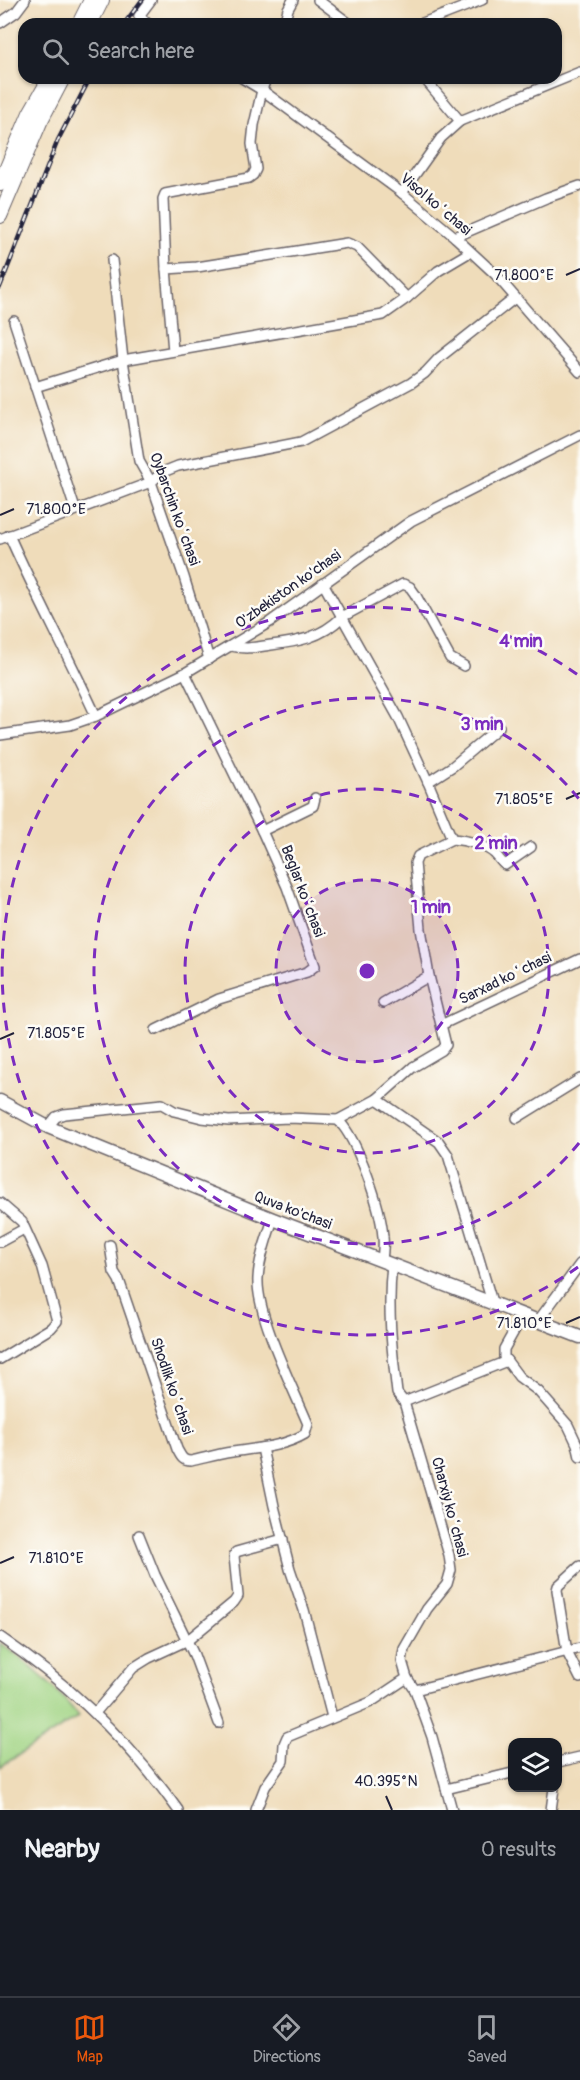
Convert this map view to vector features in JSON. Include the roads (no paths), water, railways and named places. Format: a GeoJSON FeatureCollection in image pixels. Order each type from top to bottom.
{"type":"FeatureCollection","features":[{"type":"Feature","properties":{"kind":"highway"},"geometry":{"type":"LineString","coordinates":[[82,18],[91,0]]}},
{"type":"Feature","properties":{"kind":"highway"},"geometry":{"type":"LineString","coordinates":[[93,18],[102,0]]}},
{"type":"Feature","properties":{"kind":"highway"},"geometry":{"type":"LineString","coordinates":[[0,216],[3,190],[30,113],[47,84]]}},
{"type":"Feature","properties":{"kind":"highway"},"geometry":{"type":"LineString","coordinates":[[3,190],[60,84]]}},
{"type":"Feature","properties":{"kind":"main road","name":"Quva ko'chasi"},"geometry":{"type":"LineString","coordinates":[[0,1101],[48,1127],[273,1220],[580,1337]]}},
{"type":"Feature","properties":{"kind":"street"},"geometry":{"type":"LineString","coordinates":[[0,23],[16,12],[25,0]]}},
{"type":"Feature","properties":{"kind":"street"},"geometry":{"type":"LineString","coordinates":[[141,18],[139,16],[151,0]]}},
{"type":"Feature","properties":{"kind":"street"},"geometry":{"type":"LineString","coordinates":[[286,18],[293,0]]}},
{"type":"Feature","properties":{"kind":"street"},"geometry":{"type":"LineString","coordinates":[[318,0],[342,18]]}},
{"type":"Feature","properties":{"kind":"street"},"geometry":{"type":"LineString","coordinates":[[436,18],[482,0]]}},
{"type":"Feature","properties":{"kind":"street"},"geometry":{"type":"LineString","coordinates":[[562,79],[580,72]]}},
{"type":"Feature","properties":{"kind":"street","name":"Visol koʻchasi"},"geometry":{"type":"LineString","coordinates":[[252,84],[402,193],[455,237],[495,274],[580,372]]}},
{"type":"Feature","properties":{"kind":"street"},"geometry":{"type":"LineString","coordinates":[[173,351],[163,199],[165,194],[249,178],[253,175],[256,169],[252,144],[254,125],[264,84]]}},
{"type":"Feature","properties":{"kind":"street"},"geometry":{"type":"LineString","coordinates":[[429,84],[460,121]]}},
{"type":"Feature","properties":{"kind":"street"},"geometry":{"type":"LineString","coordinates":[[402,193],[441,138],[460,121],[551,84]]}},
{"type":"Feature","properties":{"kind":"street"},"geometry":{"type":"LineString","coordinates":[[455,237],[536,202],[580,186]]}},
{"type":"Feature","properties":{"kind":"street"},"geometry":{"type":"LineString","coordinates":[[166,269],[197,267],[347,243],[357,247],[407,298]]}},
{"type":"Feature","properties":{"kind":"street"},"geometry":{"type":"LineString","coordinates":[[35,387],[123,360],[383,315],[438,271],[470,252]]}},
{"type":"Feature","properties":{"kind":"street","name":"Oybarchin koʻchasi"},"geometry":{"type":"LineString","coordinates":[[112,260],[123,360],[139,461],[151,482],[209,659]]}},
{"type":"Feature","properties":{"kind":"street"},"geometry":{"type":"LineString","coordinates":[[96,716],[62,643],[5,537],[151,482],[164,472],[178,466],[290,445],[309,438],[411,383],[515,298]]}},
{"type":"Feature","properties":{"kind":"street"},"geometry":{"type":"LineString","coordinates":[[14,321],[75,509]]}},
{"type":"Feature","properties":{"kind":"street","name":"O'zbekiston ko'chasi"},"geometry":{"type":"LineString","coordinates":[[0,735],[70,725],[96,716],[185,673],[270,622],[411,521],[580,435]]}},
{"type":"Feature","properties":{"kind":"street"},"geometry":{"type":"LineString","coordinates":[[323,584],[398,717],[452,839]]}},
{"type":"Feature","properties":{"kind":"street"},"geometry":{"type":"LineString","coordinates":[[231,646],[247,649],[298,642],[335,624],[342,617],[398,585],[406,585],[410,587],[420,602],[450,658],[464,666]]}},
{"type":"Feature","properties":{"kind":"street","name":"Beglar koʻchasi"},"geometry":{"type":"LineString","coordinates":[[156,1030],[219,999],[308,972],[314,968],[314,961],[287,887],[185,673]]}},
{"type":"Feature","properties":{"kind":"street"},"geometry":{"type":"LineString","coordinates":[[428,782],[453,766],[499,727]]}},
{"type":"Feature","properties":{"kind":"street"},"geometry":{"type":"LineString","coordinates":[[262,831],[313,806],[315,798]]}},
{"type":"Feature","properties":{"kind":"street"},"geometry":{"type":"LineString","coordinates":[[48,1127],[56,1117],[64,1114],[162,1104],[174,1111],[202,1118],[338,1120],[377,1099],[413,1067],[445,1047],[447,1041],[429,976],[421,929],[415,860],[418,856],[452,839],[464,840],[484,848],[494,853],[505,865],[531,847]]}},
{"type":"Feature","properties":{"kind":"street","name":"Sarxad koʻchasi"},"geometry":{"type":"LineString","coordinates":[[443,1024],[580,959]]}},
{"type":"Feature","properties":{"kind":"street"},"geometry":{"type":"LineString","coordinates":[[383,1003],[429,976]]}},
{"type":"Feature","properties":{"kind":"street"},"geometry":{"type":"LineString","coordinates":[[518,1119],[580,1078]]}},
{"type":"Feature","properties":{"kind":"street"},"geometry":{"type":"LineString","coordinates":[[377,1099],[439,1142],[448,1155],[492,1302]]}},
{"type":"Feature","properties":{"kind":"street","name":"Charxiy koʻchasi"},"geometry":{"type":"LineString","coordinates":[[338,1120],[351,1140],[369,1181],[387,1262],[390,1329],[397,1393],[404,1402],[440,1522],[451,1570],[447,1584],[427,1608],[404,1649],[402,1661],[407,1678]]}},
{"type":"Feature","properties":{"kind":"street"},"geometry":{"type":"LineString","coordinates":[[0,1203],[22,1222],[42,1266],[57,1321],[51,1328],[0,1359]]}},
{"type":"Feature","properties":{"kind":"street","name":"Shodlik koʻchasi"},"geometry":{"type":"LineString","coordinates":[[110,1245],[114,1272],[119,1280],[182,1458],[185,1461],[191,1461],[262,1448],[305,1434],[308,1424],[266,1322],[259,1292],[258,1278],[261,1258],[273,1220]]}},
{"type":"Feature","properties":{"kind":"street"},"geometry":{"type":"LineString","coordinates":[[0,1242],[24,1229]]}},
{"type":"Feature","properties":{"kind":"street"},"geometry":{"type":"LineString","coordinates":[[538,1321],[580,1264]]}},
{"type":"Feature","properties":{"kind":"street"},"geometry":{"type":"LineString","coordinates":[[523,1315],[504,1349],[504,1355],[519,1377],[538,1392],[568,1425],[580,1457]]}},
{"type":"Feature","properties":{"kind":"street"},"geometry":{"type":"LineString","coordinates":[[404,1402],[507,1361]]}},
{"type":"Feature","properties":{"kind":"street"},"geometry":{"type":"LineString","coordinates":[[262,1448],[274,1506],[332,1717]]}},
{"type":"Feature","properties":{"kind":"street"},"geometry":{"type":"LineString","coordinates":[[140,1534],[155,1575],[188,1640],[219,1723]]}},
{"type":"Feature","properties":{"kind":"street"},"geometry":{"type":"LineString","coordinates":[[95,1713],[127,1674],[140,1663],[188,1640],[237,1599],[236,1552],[284,1539]]}},
{"type":"Feature","properties":{"kind":"street"},"geometry":{"type":"LineString","coordinates":[[580,1566],[557,1588],[567,1652],[580,1678]]}},
{"type":"Feature","properties":{"kind":"street"},"geometry":{"type":"LineString","coordinates":[[0,1636],[42,1667],[95,1713],[151,1774],[178,1810]]}},
{"type":"Feature","properties":{"kind":"street"},"geometry":{"type":"LineString","coordinates":[[415,1690],[580,1648]]}},
{"type":"Feature","properties":{"kind":"street"},"geometry":{"type":"LineString","coordinates":[[256,1810],[265,1787],[283,1761],[285,1739],[376,1699],[399,1681],[407,1678],[415,1690],[432,1737],[452,1810]]}},
{"type":"Feature","properties":{"kind":"street"},"geometry":{"type":"LineString","coordinates":[[562,1761],[580,1757]]}},
{"type":"Feature","properties":{"kind":"street"},"geometry":{"type":"LineString","coordinates":[[446,1789],[508,1774]]}},
{"type":"Feature","properties":{"kind":"street"},"geometry":{"type":"LineString","coordinates":[[551,1810],[553,1792]]}},
{"type":"Feature","properties":{"kind":"railway"},"geometry":{"type":"LineString","coordinates":[[128,18],[142,0]]}},
{"type":"Feature","properties":{"kind":"railway"},"geometry":{"type":"LineString","coordinates":[[0,287],[58,140],[87,84]]}}]}
